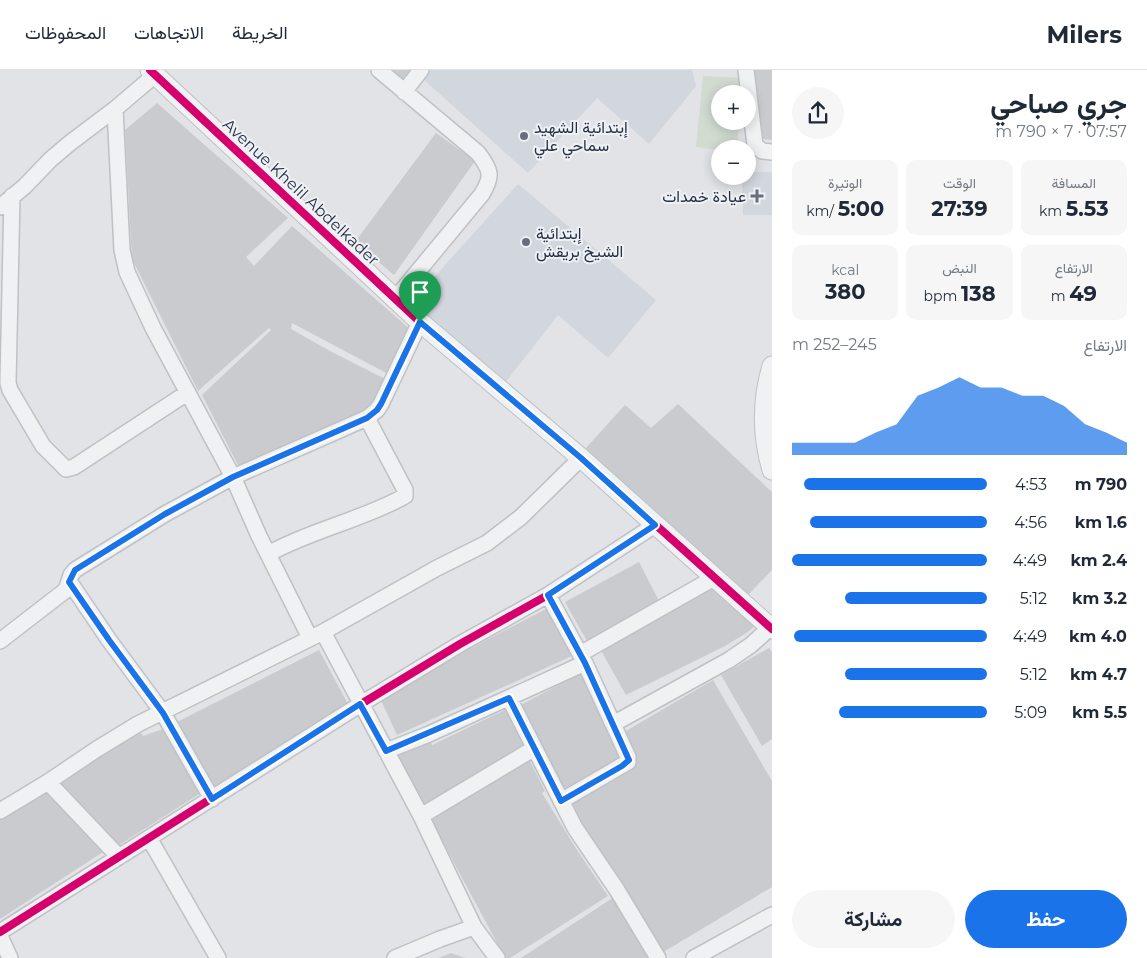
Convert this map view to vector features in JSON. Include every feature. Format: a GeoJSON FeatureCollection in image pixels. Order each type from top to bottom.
{"type":"FeatureCollection","features":[{"type":"Feature","properties":{"kind":"street"},"geometry":{"type":"LineString","coordinates":[[379,70],[478,154],[487,164],[490,171],[488,183],[482,194],[395,299]]}},
{"type":"Feature","properties":{"kind":"street"},"geometry":{"type":"LineString","coordinates":[[404,92],[421,70]]}},
{"type":"Feature","properties":{"kind":"street"},"geometry":{"type":"LineString","coordinates":[[746,70],[755,145],[762,151],[772,152]]}},
{"type":"Feature","properties":{"kind":"street"},"geometry":{"type":"LineString","coordinates":[[152,73],[115,109],[51,159],[25,186],[5,199],[8,383],[10,390],[43,446],[66,468],[74,467],[187,393]]}},
{"type":"Feature","properties":{"kind":"street","name":"Avenue Khelil Abdelkader"},"geometry":{"type":"LineString","coordinates":[[152,73],[420,322],[581,458],[771,628]]}},
{"type":"Feature","properties":{"kind":"street"},"geometry":{"type":"LineString","coordinates":[[115,109],[122,250],[125,265],[136,294],[233,477],[268,554],[360,704],[421,816],[474,927],[498,958]]}},
{"type":"Feature","properties":{"kind":"street"},"geometry":{"type":"LineString","coordinates":[[0,641],[66,590],[75,570],[165,514],[233,477],[367,418],[381,404],[420,322]]}},
{"type":"Feature","properties":{"kind":"street"},"geometry":{"type":"LineString","coordinates":[[772,366],[766,398],[764,424],[768,457],[772,470]]}},
{"type":"Feature","properties":{"kind":"street"},"geometry":{"type":"LineString","coordinates":[[268,554],[282,546],[404,496],[405,490],[367,418]]}},
{"type":"Feature","properties":{"kind":"street"},"geometry":{"type":"LineString","coordinates":[[0,811],[130,729],[317,635],[437,568],[487,543],[521,517],[581,458]]}},
{"type":"Feature","properties":{"kind":"street"},"geometry":{"type":"LineString","coordinates":[[10,958],[0,934],[360,704],[460,644],[548,595],[655,525]]}},
{"type":"Feature","properties":{"kind":"street"},"geometry":{"type":"LineString","coordinates":[[386,751],[509,698],[583,658],[714,578]]}},
{"type":"Feature","properties":{"kind":"street"},"geometry":{"type":"LineString","coordinates":[[69,582],[163,713],[212,799]]}},
{"type":"Feature","properties":{"kind":"street"},"geometry":{"type":"LineString","coordinates":[[548,595],[583,658],[628,757],[628,762],[561,801]]}},
{"type":"Feature","properties":{"kind":"street"},"geometry":{"type":"LineString","coordinates":[[613,724],[729,660],[771,628]]}},
{"type":"Feature","properties":{"kind":"street"},"geometry":{"type":"LineString","coordinates":[[509,698],[533,749],[575,828],[617,890],[658,958]]}},
{"type":"Feature","properties":{"kind":"street"},"geometry":{"type":"LineString","coordinates":[[421,816],[533,749]]}},
{"type":"Feature","properties":{"kind":"street"},"geometry":{"type":"LineString","coordinates":[[48,782],[119,857]]}},
{"type":"Feature","properties":{"kind":"street"},"geometry":{"type":"LineString","coordinates":[[149,838],[218,958]]}},
{"type":"Feature","properties":{"kind":"street"},"geometry":{"type":"LineString","coordinates":[[694,958],[772,915]]}},
{"type":"Feature","properties":{"kind":"street"},"geometry":{"type":"LineString","coordinates":[[394,958],[474,927]]}},
{"type":"Feature","properties":{"kind":"shaded area","name":"إبتدائية الشهيد سماحي علي"},"geometry":{"type":"Polygon","coordinates":[[[430,70],[692,70],[696,86],[649,144],[597,98],[528,173],[423,79],[430,70]]]}},
{"type":"Feature","properties":{"kind":"shaded area"},"geometry":{"type":"Polygon","coordinates":[[[703,76],[743,78],[742,85],[711,85],[711,130],[738,130],[738,140],[711,140],[711,149],[696,147],[703,76]]]}},
{"type":"Feature","properties":{"kind":"shaded area","name":"عيادة خمدات"},"geometry":{"type":"Polygon","coordinates":[[[756,172],[772,172],[772,215],[743,215],[742,185],[756,185],[756,172]]]}},
{"type":"Feature","properties":{"kind":"shaded area","name":"إبتدائية الشيخ بريقش"},"geometry":{"type":"Polygon","coordinates":[[[518,184],[656,300],[608,358],[558,315],[501,388],[409,305],[518,184]]]}},
{"type":"Feature","properties":{"kind":"building"},"geometry":{"type":"Polygon","coordinates":[[[392,70],[416,70],[407,82],[392,70]]]}},
{"type":"Feature","properties":{"kind":"building"},"geometry":{"type":"Polygon","coordinates":[[[753,70],[772,70],[772,140],[763,139],[753,70]]]}},
{"type":"Feature","properties":{"kind":"building"},"geometry":{"type":"Polygon","coordinates":[[[157,103],[288,218],[246,257],[254,266],[292,226],[412,331],[390,375],[292,323],[291,329],[389,381],[375,410],[239,467],[202,395],[271,330],[269,328],[198,391],[132,259],[125,130],[157,103]]]}},
{"type":"Feature","properties":{"kind":"building"},"geometry":{"type":"Polygon","coordinates":[[[436,133],[475,161],[394,275],[355,242],[436,133]]]}},
{"type":"Feature","properties":{"kind":"building"},"geometry":{"type":"Polygon","coordinates":[[[678,404],[772,492],[772,570],[748,595],[585,449],[625,405],[651,428],[678,404]]]}},
{"type":"Feature","properties":{"kind":"building"},"geometry":{"type":"Polygon","coordinates":[[[639,562],[660,603],[588,643],[565,602],[639,562]]]}},
{"type":"Feature","properties":{"kind":"building"},"geometry":{"type":"Polygon","coordinates":[[[714,582],[759,622],[748,632],[725,646],[626,695],[599,647],[714,582]]]}},
{"type":"Feature","properties":{"kind":"building"},"geometry":{"type":"Polygon","coordinates":[[[546,609],[572,656],[397,735],[379,696],[546,609]]]}},
{"type":"Feature","properties":{"kind":"building"},"geometry":{"type":"Polygon","coordinates":[[[769,648],[772,652],[772,739],[762,746],[721,675],[769,648]]]}},
{"type":"Feature","properties":{"kind":"building"},"geometry":{"type":"Polygon","coordinates":[[[319,650],[348,704],[210,792],[175,723],[319,650]]]}},
{"type":"Feature","properties":{"kind":"building"},"geometry":{"type":"Polygon","coordinates":[[[584,671],[626,759],[565,796],[519,706],[584,671]]]}},
{"type":"Feature","properties":{"kind":"building"},"geometry":{"type":"Polygon","coordinates":[[[713,680],[772,781],[772,887],[660,954],[565,801],[635,760],[619,735],[713,680]]]}},
{"type":"Feature","properties":{"kind":"building"},"geometry":{"type":"Polygon","coordinates":[[[507,709],[526,748],[424,810],[395,756],[430,739],[432,745],[507,709]]]}},
{"type":"Feature","properties":{"kind":"building"},"geometry":{"type":"Polygon","coordinates":[[[166,728],[201,793],[116,847],[54,785],[137,729],[143,736],[166,728]]]}},
{"type":"Feature","properties":{"kind":"building"},"geometry":{"type":"Polygon","coordinates":[[[527,755],[545,791],[542,793],[608,896],[510,958],[505,958],[429,816],[527,755]]]}},
{"type":"Feature","properties":{"kind":"building"},"geometry":{"type":"Polygon","coordinates":[[[48,789],[103,852],[0,919],[0,818],[48,789]]]}},
{"type":"Feature","properties":{"kind":"building"},"geometry":{"type":"Polygon","coordinates":[[[614,897],[652,955],[649,958],[521,958],[614,897]]]}},
{"type":"Feature","properties":{"kind":"building"},"geometry":{"type":"Polygon","coordinates":[[[451,953],[465,958],[439,958],[451,953]]]}},
{"type":"Feature","properties":{"kind":"cycle path"},"geometry":{"type":"LineString","coordinates":[[150,70],[420,322],[581,458],[772,629]]}},
{"type":"Feature","properties":{"kind":"cycle path"},"geometry":{"type":"LineString","coordinates":[[0,932],[361,704],[460,644],[548,595],[655,525]]}},
{"type":"Feature","properties":{"kind":"place","name":"إبتدائية الشهيد سماحي علي"},"geometry":{"type":"Point","coordinates":[524,136]}},
{"type":"Feature","properties":{"kind":"place","name":"عيادة خمدات"},"geometry":{"type":"Point","coordinates":[757,196]}},
{"type":"Feature","properties":{"kind":"place","name":"إبتدائية الشيخ بريقش"},"geometry":{"type":"Point","coordinates":[526,242]}},
{"type":"Feature","properties":{"kind":"route"},"geometry":{"type":"LineString","coordinates":[[420,322],[581,458],[655,525],[548,595],[585,663],[629,760],[622,766],[561,801],[533,749],[509,698],[386,751],[360,704],[212,799],[163,713],[69,582],[71,574],[165,514],[233,477],[367,418],[381,404],[420,322]]}}]}
